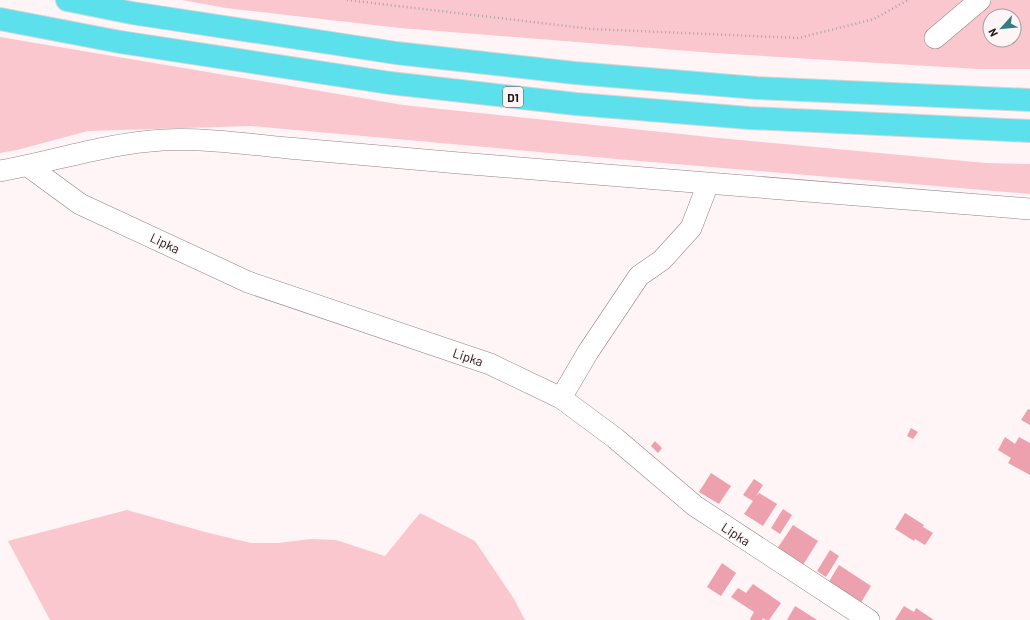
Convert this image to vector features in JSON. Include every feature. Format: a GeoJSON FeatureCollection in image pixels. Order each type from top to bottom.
{"type":"FeatureCollection","features":[{"type":"Feature","properties":{"kind":"highway"},"geometry":{"type":"LineString","coordinates":[[67,0],[132,13],[396,53],[567,72],[757,88],[1030,100]]}},
{"type":"Feature","properties":{"kind":"highway","name":"D1"},"geometry":{"type":"LineString","coordinates":[[0,19],[120,42],[390,83],[568,103],[749,118],[1030,131]]}},
{"type":"Feature","properties":{"kind":"street"},"geometry":{"type":"LineString","coordinates":[[935,38],[980,0]]}},
{"type":"Feature","properties":{"kind":"street"},"geometry":{"type":"LineString","coordinates":[[0,171],[28,166],[108,146],[164,140],[224,142],[708,184],[1030,208]]}},
{"type":"Feature","properties":{"kind":"street","name":"Lipka"},"geometry":{"type":"LineString","coordinates":[[28,166],[80,204],[248,282],[490,364],[561,398],[615,438],[695,506],[869,620]]}},
{"type":"Feature","properties":{"kind":"street"},"geometry":{"type":"LineString","coordinates":[[561,398],[588,352],[639,276],[662,260],[691,228],[708,184]]}},
{"type":"Feature","properties":{"kind":"path"},"geometry":{"type":"LineString","coordinates":[[347,0],[592,29],[799,38],[874,19],[908,0]]}},
{"type":"Feature","properties":{"kind":"shaded area"},"geometry":{"type":"Polygon","coordinates":[[[182,0],[1030,0],[1030,69],[978,69],[714,53],[400,28],[226,8],[182,0]]]}},
{"type":"Feature","properties":{"kind":"shaded area"},"geometry":{"type":"Polygon","coordinates":[[[0,37],[403,105],[719,138],[986,163],[1030,164],[1030,194],[251,126],[88,131],[17,150],[0,153],[0,37]]]}},
{"type":"Feature","properties":{"kind":"shaded area"},"geometry":{"type":"Polygon","coordinates":[[[127,510],[205,532],[251,543],[278,543],[311,539],[336,540],[385,556],[420,513],[475,541],[514,599],[525,620],[50,620],[8,541],[127,510]]]}},
{"type":"Feature","properties":{"kind":"building"},"geometry":{"type":"Polygon","coordinates":[[[1028,409],[1030,410],[1030,425],[1021,420],[1028,409]]]}},
{"type":"Feature","properties":{"kind":"building"},"geometry":{"type":"Polygon","coordinates":[[[911,428],[918,432],[913,439],[907,436],[911,428]]]}},
{"type":"Feature","properties":{"kind":"building"},"geometry":{"type":"Polygon","coordinates":[[[1005,437],[1015,444],[1019,437],[1030,443],[1030,475],[1008,463],[1011,458],[998,450],[1005,437]]]}},
{"type":"Feature","properties":{"kind":"building"},"geometry":{"type":"Polygon","coordinates":[[[655,441],[662,448],[658,453],[651,446],[655,441]]]}},
{"type":"Feature","properties":{"kind":"building"},"geometry":{"type":"Polygon","coordinates":[[[711,473],[731,486],[719,504],[699,492],[711,473]]]}},
{"type":"Feature","properties":{"kind":"building"},"geometry":{"type":"Polygon","coordinates":[[[754,479],[763,485],[756,496],[759,493],[777,504],[763,526],[744,514],[753,501],[743,495],[754,479]]]}},
{"type":"Feature","properties":{"kind":"building"},"geometry":{"type":"Polygon","coordinates":[[[783,509],[792,515],[780,534],[771,528],[783,509]]]}},
{"type":"Feature","properties":{"kind":"building"},"geometry":{"type":"Polygon","coordinates":[[[905,513],[924,525],[923,527],[933,533],[925,545],[915,539],[914,541],[895,529],[905,513]]]}},
{"type":"Feature","properties":{"kind":"building"},"geometry":{"type":"Polygon","coordinates":[[[793,525],[818,541],[803,565],[777,549],[793,525]]]}},
{"type":"Feature","properties":{"kind":"building"},"geometry":{"type":"Polygon","coordinates":[[[830,550],[839,556],[826,577],[817,571],[830,550]]]}},
{"type":"Feature","properties":{"kind":"building"},"geometry":{"type":"Polygon","coordinates":[[[722,563],[736,573],[721,596],[707,587],[722,563]]]}},
{"type":"Feature","properties":{"kind":"building"},"geometry":{"type":"Polygon","coordinates":[[[839,565],[871,586],[860,604],[828,583],[839,565]]]}},
{"type":"Feature","properties":{"kind":"building"},"geometry":{"type":"Polygon","coordinates":[[[753,584],[781,603],[769,620],[763,618],[762,620],[751,620],[750,619],[754,612],[731,597],[738,588],[746,593],[753,584]]]}},
{"type":"Feature","properties":{"kind":"building"},"geometry":{"type":"Polygon","coordinates":[[[795,606],[803,611],[817,620],[787,620],[795,606]]]}},
{"type":"Feature","properties":{"kind":"building"},"geometry":{"type":"Polygon","coordinates":[[[904,606],[914,612],[916,608],[934,620],[895,620],[904,606]]]}}]}
